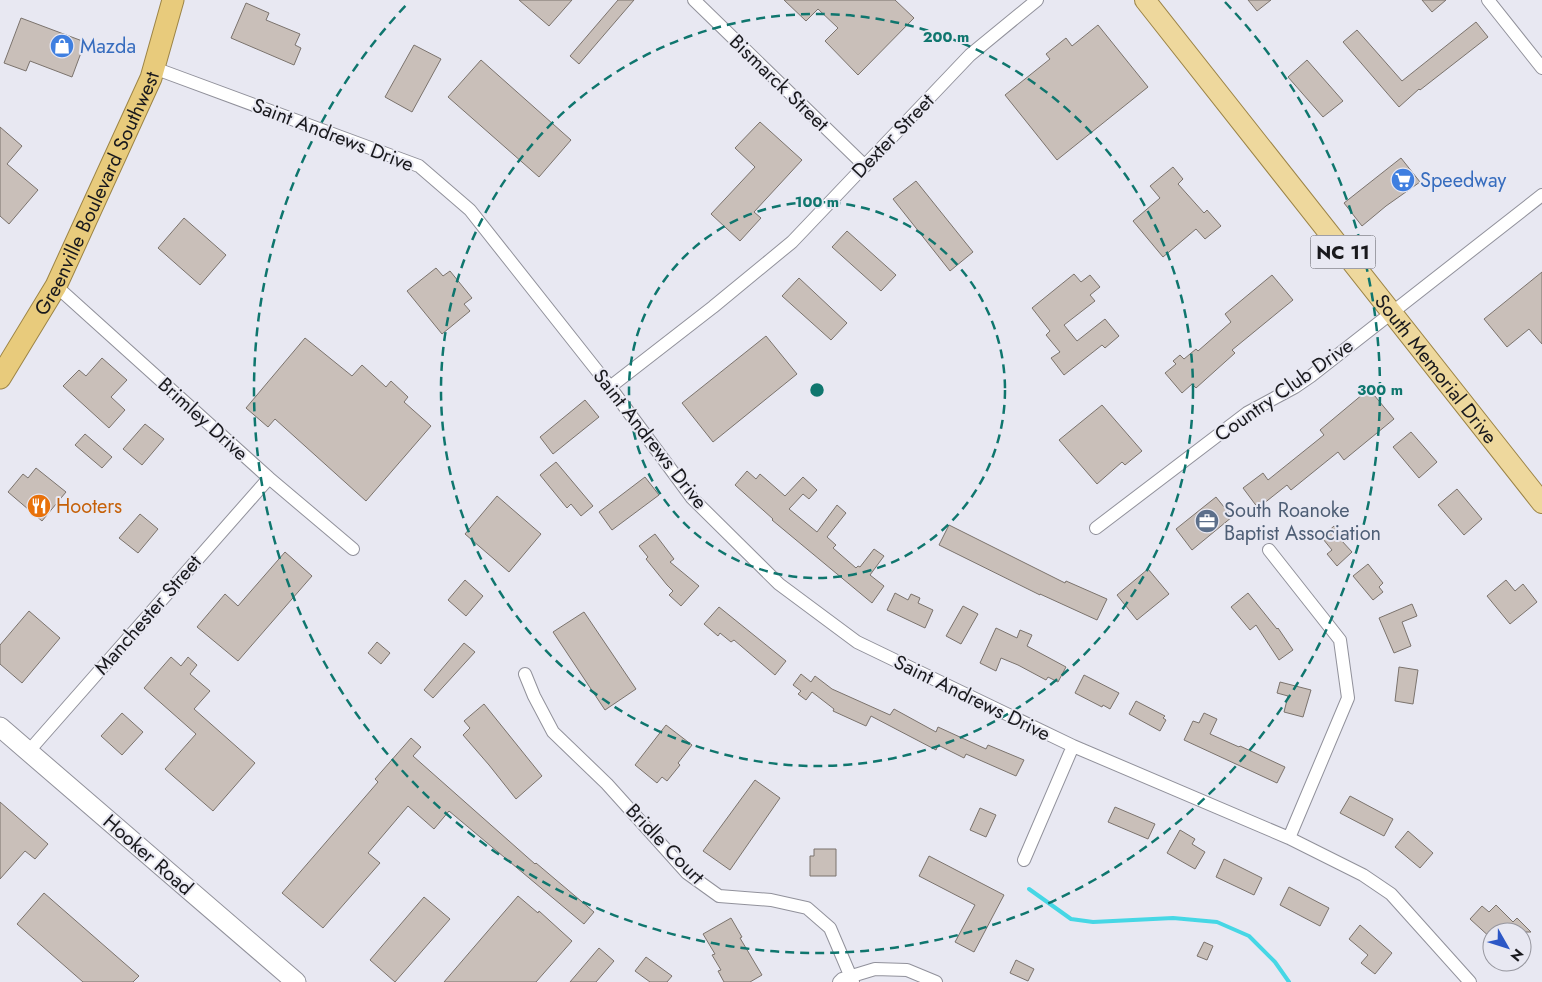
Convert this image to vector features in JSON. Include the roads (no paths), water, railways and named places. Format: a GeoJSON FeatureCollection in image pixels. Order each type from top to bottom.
{"type":"FeatureCollection","features":[{"type":"Feature","properties":{"kind":"highway","name":"Greenville Boulevard Southwest"},"geometry":{"type":"LineString","coordinates":[[0,378],[56,286],[147,86],[173,0]]}},
{"type":"Feature","properties":{"kind":"main road","name":"South Memorial Drive"},"geometry":{"type":"LineString","coordinates":[[1145,0],[1542,503]]}},
{"type":"Feature","properties":{"kind":"main road","name":"Hooker Road"},"geometry":{"type":"LineString","coordinates":[[0,727],[296,982]]}},
{"type":"Feature","properties":{"kind":"street","name":"Bismarck Street"},"geometry":{"type":"LineString","coordinates":[[694,0],[865,166]]}},
{"type":"Feature","properties":{"kind":"street","name":"Dexter Street"},"geometry":{"type":"LineString","coordinates":[[610,387],[788,246],[970,56],[1037,0]]}},
{"type":"Feature","properties":{"kind":"street"},"geometry":{"type":"LineString","coordinates":[[1488,0],[1542,68]]}},
{"type":"Feature","properties":{"kind":"street","name":"Saint Andrews Drive"},"geometry":{"type":"LineString","coordinates":[[154,68],[419,166],[470,210],[610,387],[692,498],[779,584],[857,642],[1074,746],[1289,838],[1363,875],[1391,894],[1470,982]]}},
{"type":"Feature","properties":{"kind":"street","name":"Country Club Drive"},"geometry":{"type":"LineString","coordinates":[[1096,528],[1247,413],[1311,376],[1542,195]]}},
{"type":"Feature","properties":{"kind":"street","name":"Brimley Drive"},"geometry":{"type":"LineString","coordinates":[[56,286],[269,478],[353,549]]}},
{"type":"Feature","properties":{"kind":"street","name":"Manchester Street"},"geometry":{"type":"LineString","coordinates":[[28,752],[269,478]]}},
{"type":"Feature","properties":{"kind":"street"},"geometry":{"type":"LineString","coordinates":[[1269,550],[1340,640],[1348,698],[1289,838]]}},
{"type":"Feature","properties":{"kind":"street","name":"Bridle Court"},"geometry":{"type":"LineString","coordinates":[[525,674],[553,732],[607,784],[687,873],[719,896],[772,900],[807,908],[830,928],[852,979]]}},
{"type":"Feature","properties":{"kind":"street"},"geometry":{"type":"LineString","coordinates":[[1024,860],[1074,746]]}},
{"type":"Feature","properties":{"kind":"street"},"geometry":{"type":"LineString","coordinates":[[839,982],[852,979],[875,969],[907,970],[936,982]]}},
{"type":"Feature","properties":{"kind":"waterway"},"geometry":{"type":"LineString","coordinates":[[1029,889],[1071,919],[1093,922],[1173,918],[1217,922],[1249,936],[1275,962],[1289,982]]}},
{"type":"Feature","properties":{"kind":"place","name":"Mazda"},"geometry":{"type":"Point","coordinates":[62,46]}},
{"type":"Feature","properties":{"kind":"place","name":"Speedway"},"geometry":{"type":"Point","coordinates":[1403,180]}},
{"type":"Feature","properties":{"kind":"place","name":"Hooters"},"geometry":{"type":"Point","coordinates":[39,506]}},
{"type":"Feature","properties":{"kind":"place","name":"South Roanoke Baptist Association"},"geometry":{"type":"Point","coordinates":[1207,521]}}]}
